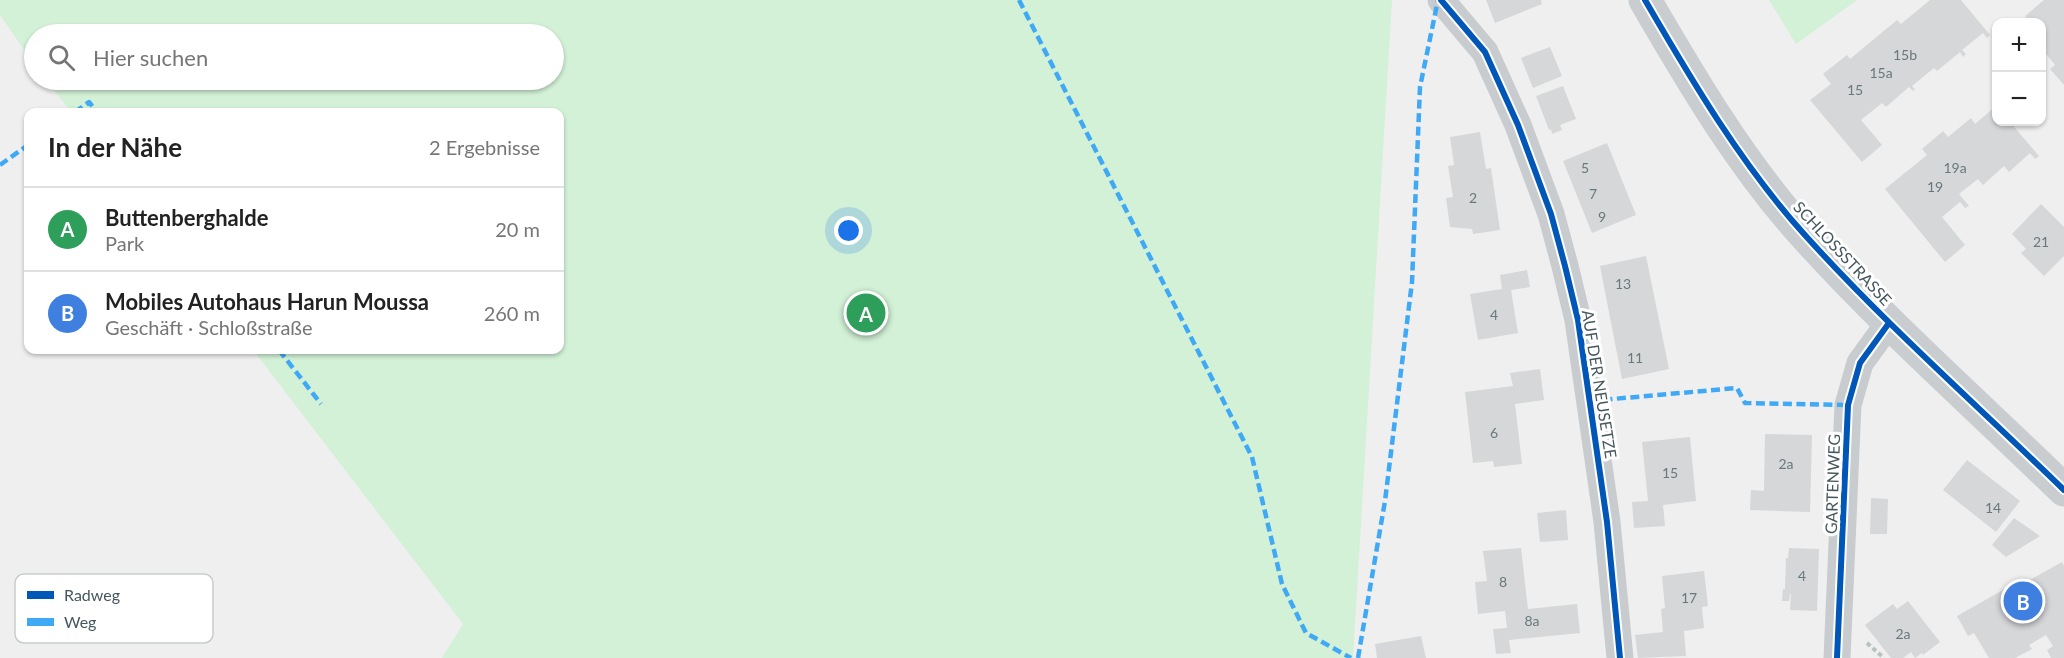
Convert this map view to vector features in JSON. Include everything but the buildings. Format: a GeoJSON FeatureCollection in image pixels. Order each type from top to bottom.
{"type":"FeatureCollection","features":[{"type":"Feature","properties":{"kind":"street","name":"AUF DER NEUSETZE"},"geometry":{"type":"LineString","coordinates":[[1441,0],[1485,52],[1518,125],[1551,214],[1578,320],[1606,511],[1620,658]]}},
{"type":"Feature","properties":{"kind":"street","name":"SCHLOSSSTRASSE"},"geometry":{"type":"LineString","coordinates":[[1645,0],[1685,69],[1748,164],[1803,233],[1888,322],[2064,490]]}},
{"type":"Feature","properties":{"kind":"street","name":"GARTENWEG"},"geometry":{"type":"LineString","coordinates":[[1838,658],[1848,405],[1860,363],[1888,322]]}},
{"type":"Feature","properties":{"kind":"green space"},"geometry":{"type":"Polygon","coordinates":[[[0,0],[1392,0],[1353,658],[442,658],[463,624],[256,354],[564,354],[564,108],[68,108],[54,90],[564,90],[564,24],[24,24],[24,50],[0,15],[0,0]]]}},
{"type":"Feature","properties":{"kind":"green space"},"geometry":{"type":"Polygon","coordinates":[[[1769,0],[1857,0],[1796,44],[1769,0]]]}},
{"type":"Feature","properties":{"kind":"marked path"},"geometry":{"type":"LineString","coordinates":[[1019,0],[1252,457],[1282,584],[1306,633],[1351,658]]}},
{"type":"Feature","properties":{"kind":"marked path"},"geometry":{"type":"LineString","coordinates":[[1358,658],[1385,501],[1412,282],[1420,87],[1438,0]]}},
{"type":"Feature","properties":{"kind":"marked path"},"geometry":{"type":"LineString","coordinates":[[81,108],[89,102],[94,108]]}},
{"type":"Feature","properties":{"kind":"marked path"},"geometry":{"type":"LineString","coordinates":[[0,165],[24,148]]}},
{"type":"Feature","properties":{"kind":"marked path"},"geometry":{"type":"LineString","coordinates":[[282,354],[321,404]]}},
{"type":"Feature","properties":{"kind":"marked path"},"geometry":{"type":"LineString","coordinates":[[1590,401],[1737,388],[1745,403],[1848,405]]}},
{"type":"Feature","properties":{"kind":"cycle path"},"geometry":{"type":"LineString","coordinates":[[1441,0],[1485,52],[1518,125],[1551,214],[1578,320],[1607,522],[1620,658]]}},
{"type":"Feature","properties":{"kind":"cycle path"},"geometry":{"type":"LineString","coordinates":[[1645,0],[1738,151],[1804,234],[1867,300],[2064,490]]}},
{"type":"Feature","properties":{"kind":"cycle path"},"geometry":{"type":"LineString","coordinates":[[1837,658],[1848,405],[1860,363],[1889,323]]}},
{"type":"Feature","properties":{"kind":"place","name":"Buttenberghalde"},"geometry":{"type":"Point","coordinates":[866,313]}},
{"type":"Feature","properties":{"kind":"place","name":"Mobiles Autohaus Harun Moussa"},"geometry":{"type":"Point","coordinates":[2023,601]}}]}
